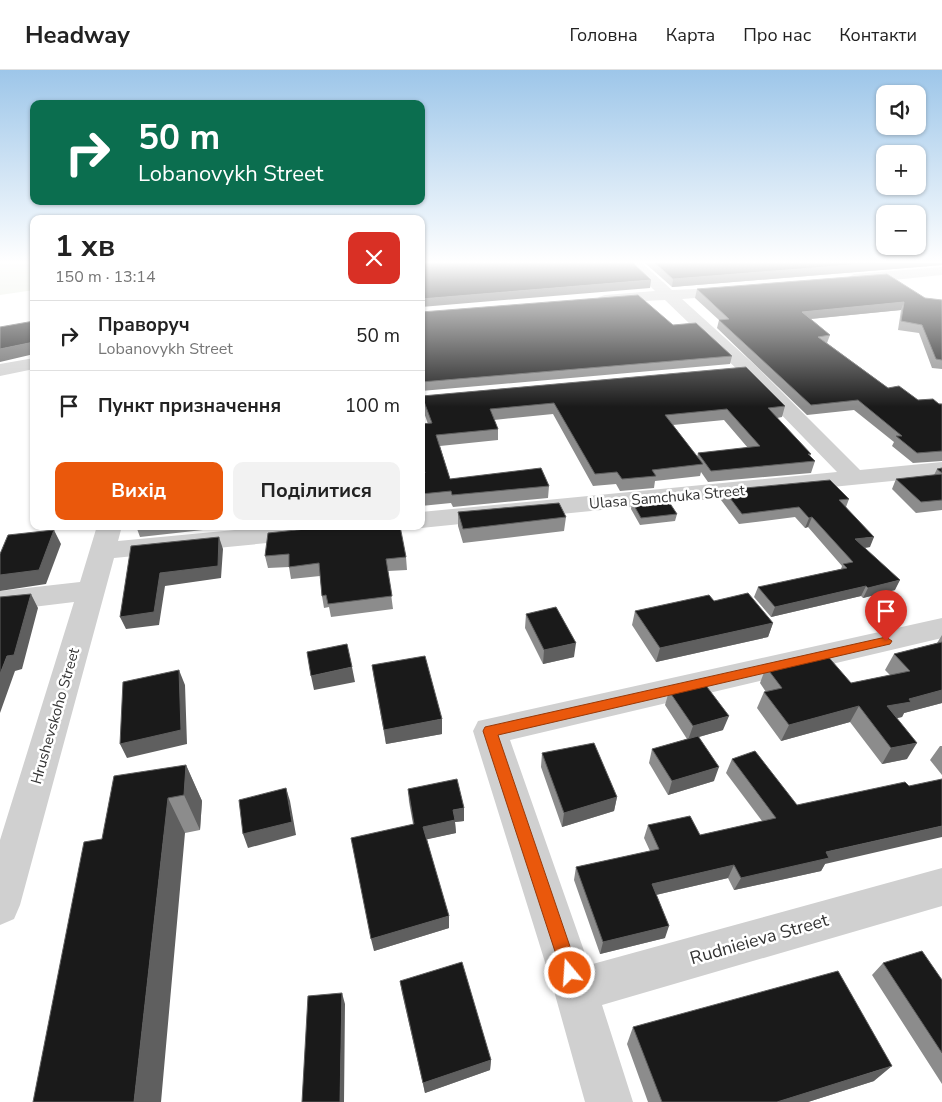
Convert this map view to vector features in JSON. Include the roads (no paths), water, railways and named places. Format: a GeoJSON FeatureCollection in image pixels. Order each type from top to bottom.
{"type":"FeatureCollection","features":[{"type":"Feature","properties":{"kind":"street"},"geometry":{"type":"LineString","coordinates":[[685,311],[749,370],[856,479]]}},
{"type":"Feature","properties":{"kind":"street"},"geometry":{"type":"LineString","coordinates":[[0,370],[30,364]]}},
{"type":"Feature","properties":{"kind":"street"},"geometry":{"type":"LineString","coordinates":[[729,372],[749,370]]}},
{"type":"Feature","properties":{"kind":"street","name":"Ulasa Samchuka Street"},"geometry":{"type":"LineString","coordinates":[[425,520],[856,479],[942,469]]}},
{"type":"Feature","properties":{"kind":"street"},"geometry":{"type":"LineString","coordinates":[[106,538],[275,530]]}},
{"type":"Feature","properties":{"kind":"street","name":"Hrushevskoho Street"},"geometry":{"type":"LineString","coordinates":[[0,905],[106,538]]}},
{"type":"Feature","properties":{"kind":"street"},"geometry":{"type":"LineString","coordinates":[[0,601],[92,590]]}},
{"type":"Feature","properties":{"kind":"street"},"geometry":{"type":"LineString","coordinates":[[609,1102],[576,991],[490,731],[942,628]]}},
{"type":"Feature","properties":{"kind":"street","name":"Rudnieieva Street"},"geometry":{"type":"LineString","coordinates":[[576,991],[942,887]]}}]}
